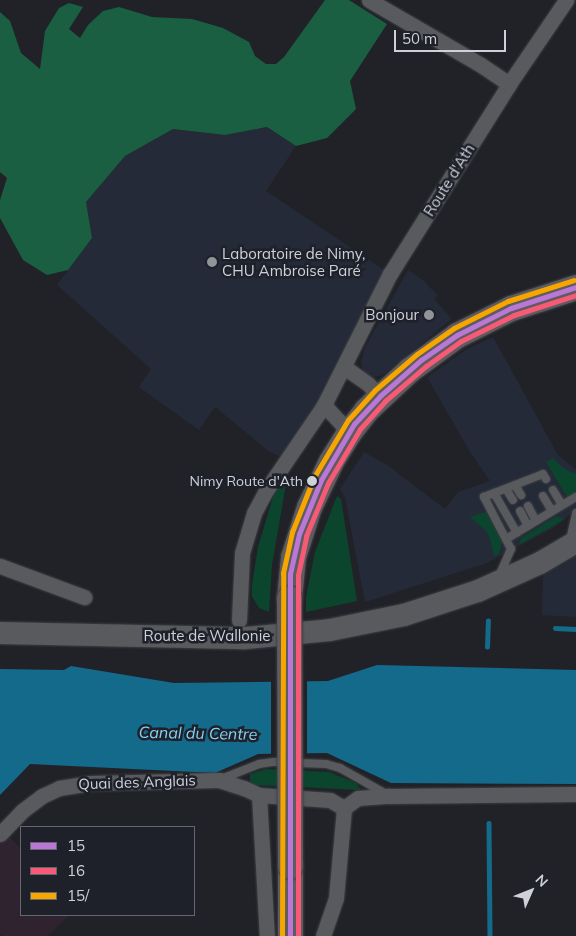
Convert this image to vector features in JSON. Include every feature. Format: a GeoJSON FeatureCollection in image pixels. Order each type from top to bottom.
{"type":"FeatureCollection","features":[{"type":"Feature","properties":{"kind":"main road"},"geometry":{"type":"LineString","coordinates":[[290,936],[289,598],[293,557],[303,525],[321,480],[349,432],[380,396],[421,360],[476,324],[510,308],[576,287]]}},
{"type":"Feature","properties":{"kind":"main road","name":"Route de Wallonie"},"geometry":{"type":"LineString","coordinates":[[0,633],[268,638],[330,630],[404,615],[495,584],[572,544]]}},
{"type":"Feature","properties":{"kind":"street"},"geometry":{"type":"LineString","coordinates":[[369,0],[509,84]]}},
{"type":"Feature","properties":{"kind":"street","name":"Route d'Ath"},"geometry":{"type":"LineString","coordinates":[[239,620],[242,553],[254,513],[267,489],[324,405],[390,274],[509,84],[566,0]]}},
{"type":"Feature","properties":{"kind":"street"},"geometry":{"type":"LineString","coordinates":[[344,367],[368,384],[380,396]]}},
{"type":"Feature","properties":{"kind":"street"},"geometry":{"type":"LineString","coordinates":[[324,405],[349,432]]}},
{"type":"Feature","properties":{"kind":"street"},"geometry":{"type":"LineString","coordinates":[[0,566],[84,597]]}},
{"type":"Feature","properties":{"kind":"street","name":"Quai des Anglais"},"geometry":{"type":"LineString","coordinates":[[0,834],[42,796],[70,785],[219,780],[259,795],[330,800],[344,808]]}},
{"type":"Feature","properties":{"kind":"street"},"geometry":{"type":"LineString","coordinates":[[323,936],[336,898],[344,808],[358,798],[576,794]]}},
{"type":"Feature","properties":{"kind":"street"},"geometry":{"type":"LineString","coordinates":[[259,795],[267,936]]}},
{"type":"Feature","properties":{"kind":"lane"},"geometry":{"type":"LineString","coordinates":[[495,584],[511,549],[484,497],[543,474],[546,479]]}},
{"type":"Feature","properties":{"kind":"lane"},"geometry":{"type":"LineString","coordinates":[[532,478],[536,486]]}},
{"type":"Feature","properties":{"kind":"lane"},"geometry":{"type":"LineString","coordinates":[[515,485],[521,495]]}},
{"type":"Feature","properties":{"kind":"lane"},"geometry":{"type":"LineString","coordinates":[[506,489],[513,500]]}},
{"type":"Feature","properties":{"kind":"lane"},"geometry":{"type":"LineString","coordinates":[[553,490],[562,505]]}},
{"type":"Feature","properties":{"kind":"lane"},"geometry":{"type":"LineString","coordinates":[[494,493],[517,533]]}},
{"type":"Feature","properties":{"kind":"lane"},"geometry":{"type":"LineString","coordinates":[[543,496],[552,511]]}},
{"type":"Feature","properties":{"kind":"lane"},"geometry":{"type":"LineString","coordinates":[[506,539],[576,497]]}},
{"type":"Feature","properties":{"kind":"lane"},"geometry":{"type":"LineString","coordinates":[[528,506],[536,521]]}},
{"type":"Feature","properties":{"kind":"lane"},"geometry":{"type":"LineString","coordinates":[[520,511],[528,526]]}},
{"type":"Feature","properties":{"kind":"lane"},"geometry":{"type":"LineString","coordinates":[[572,544],[576,513]]}},
{"type":"Feature","properties":{"kind":"lane"},"geometry":{"type":"LineString","coordinates":[[219,780],[259,764],[274,762],[326,764],[340,768],[389,796]]}},
{"type":"Feature","properties":{"kind":"shaded area"},"geometry":{"type":"Polygon","coordinates":[[[267,127],[296,146],[266,191],[390,274],[287,459],[270,452],[215,407],[199,430],[139,387],[151,369],[57,285],[92,238],[86,202],[125,156],[173,129],[225,135],[267,127]]]}},
{"type":"Feature","properties":{"kind":"shaded area"},"geometry":{"type":"Polygon","coordinates":[[[408,270],[424,281],[438,296],[434,299],[452,319],[385,373],[380,376],[371,377],[363,370],[361,362],[365,347],[408,270]]]}},
{"type":"Feature","properties":{"kind":"shaded area"},"geometry":{"type":"Polygon","coordinates":[[[493,337],[558,455],[576,470],[576,510],[553,528],[487,563],[365,602],[345,498],[340,489],[364,452],[387,465],[445,509],[458,492],[490,481],[470,452],[427,377],[467,349],[493,337]]]}},
{"type":"Feature","properties":{"kind":"shaded area"},"geometry":{"type":"Polygon","coordinates":[[[576,556],[576,617],[542,615],[543,575],[576,556]]]}},
{"type":"Feature","properties":{"kind":"shaded area"},"geometry":{"type":"Polygon","coordinates":[[[3,830],[20,848],[20,916],[68,916],[48,936],[2,936],[0,934],[0,834],[3,830]]]}},
{"type":"Feature","properties":{"kind":"green space"},"geometry":{"type":"Polygon","coordinates":[[[325,0],[349,0],[387,24],[350,81],[356,109],[327,138],[296,146],[267,127],[225,135],[173,129],[125,156],[86,202],[92,238],[68,270],[47,275],[23,260],[0,218],[0,200],[7,178],[0,172],[0,12],[10,21],[21,53],[40,69],[45,31],[59,8],[69,3],[83,7],[69,29],[80,38],[88,25],[103,11],[119,7],[152,17],[192,19],[223,28],[249,42],[255,56],[266,64],[276,64],[284,57],[325,0]]]}},
{"type":"Feature","properties":{"kind":"green space"},"geometry":{"type":"Polygon","coordinates":[[[553,458],[563,468],[576,474],[576,492],[567,497],[546,462],[553,458]]]}},
{"type":"Feature","properties":{"kind":"green space"},"geometry":{"type":"Polygon","coordinates":[[[290,461],[272,565],[269,612],[259,608],[252,596],[252,585],[258,547],[279,477],[290,461]]]}},
{"type":"Feature","properties":{"kind":"green space"},"geometry":{"type":"Polygon","coordinates":[[[337,496],[341,499],[357,601],[306,612],[306,597],[315,552],[337,496]]]}},
{"type":"Feature","properties":{"kind":"green space"},"geometry":{"type":"Polygon","coordinates":[[[486,512],[502,542],[499,554],[494,556],[486,531],[470,517],[486,512]]]}},
{"type":"Feature","properties":{"kind":"green space"},"geometry":{"type":"Polygon","coordinates":[[[557,516],[565,519],[519,545],[521,538],[557,516]]]}},
{"type":"Feature","properties":{"kind":"green space"},"geometry":{"type":"Polygon","coordinates":[[[266,769],[329,772],[356,783],[361,790],[254,785],[250,781],[250,774],[266,769]]]}},
{"type":"Feature","properties":{"kind":"water","name":"Canal du Centre"},"geometry":{"type":"Polygon","coordinates":[[[377,665],[576,670],[576,784],[391,783],[327,753],[258,754],[215,773],[30,764],[0,795],[0,669],[64,670],[71,666],[174,683],[328,681],[377,665]]]}},
{"type":"Feature","properties":{"kind":"pier"},"geometry":{"type":"Polygon","coordinates":[[[271,679],[307,679],[307,756],[271,756],[271,679]]]}},
{"type":"Feature","properties":{"kind":"waterway"},"geometry":{"type":"LineString","coordinates":[[487,647],[488,621]]}},
{"type":"Feature","properties":{"kind":"waterway"},"geometry":{"type":"LineString","coordinates":[[555,628],[576,629]]}},
{"type":"Feature","properties":{"kind":"waterway"},"geometry":{"type":"LineString","coordinates":[[489,823],[490,936]]}},
{"type":"Feature","properties":{"kind":"transit line","name":"15/"},"geometry":{"type":"LineString","coordinates":[[282,936],[283,573],[292,532],[314,477],[348,420],[375,390],[417,354],[454,328],[508,301],[574,280]]}},
{"type":"Feature","properties":{"kind":"transit line","name":"15"},"geometry":{"type":"LineString","coordinates":[[290,936],[290,574],[299,534],[321,480],[354,424],[380,396],[421,360],[457,335],[511,308],[576,287]]}},
{"type":"Feature","properties":{"kind":"transit line","name":"16"},"geometry":{"type":"LineString","coordinates":[[298,936],[298,575],[306,536],[328,483],[360,429],[385,401],[426,366],[461,341],[514,315],[576,295]]}},
{"type":"Feature","properties":{"kind":"place","name":"Laboratoire de Nimy, CHU Ambroise Paré"},"geometry":{"type":"Point","coordinates":[212,262]}},
{"type":"Feature","properties":{"kind":"place","name":"Bonjour"},"geometry":{"type":"Point","coordinates":[429,315]}},
{"type":"Feature","properties":{"kind":"place","name":"Nimy Route d'Ath"},"geometry":{"type":"Point","coordinates":[312,481]}}]}
